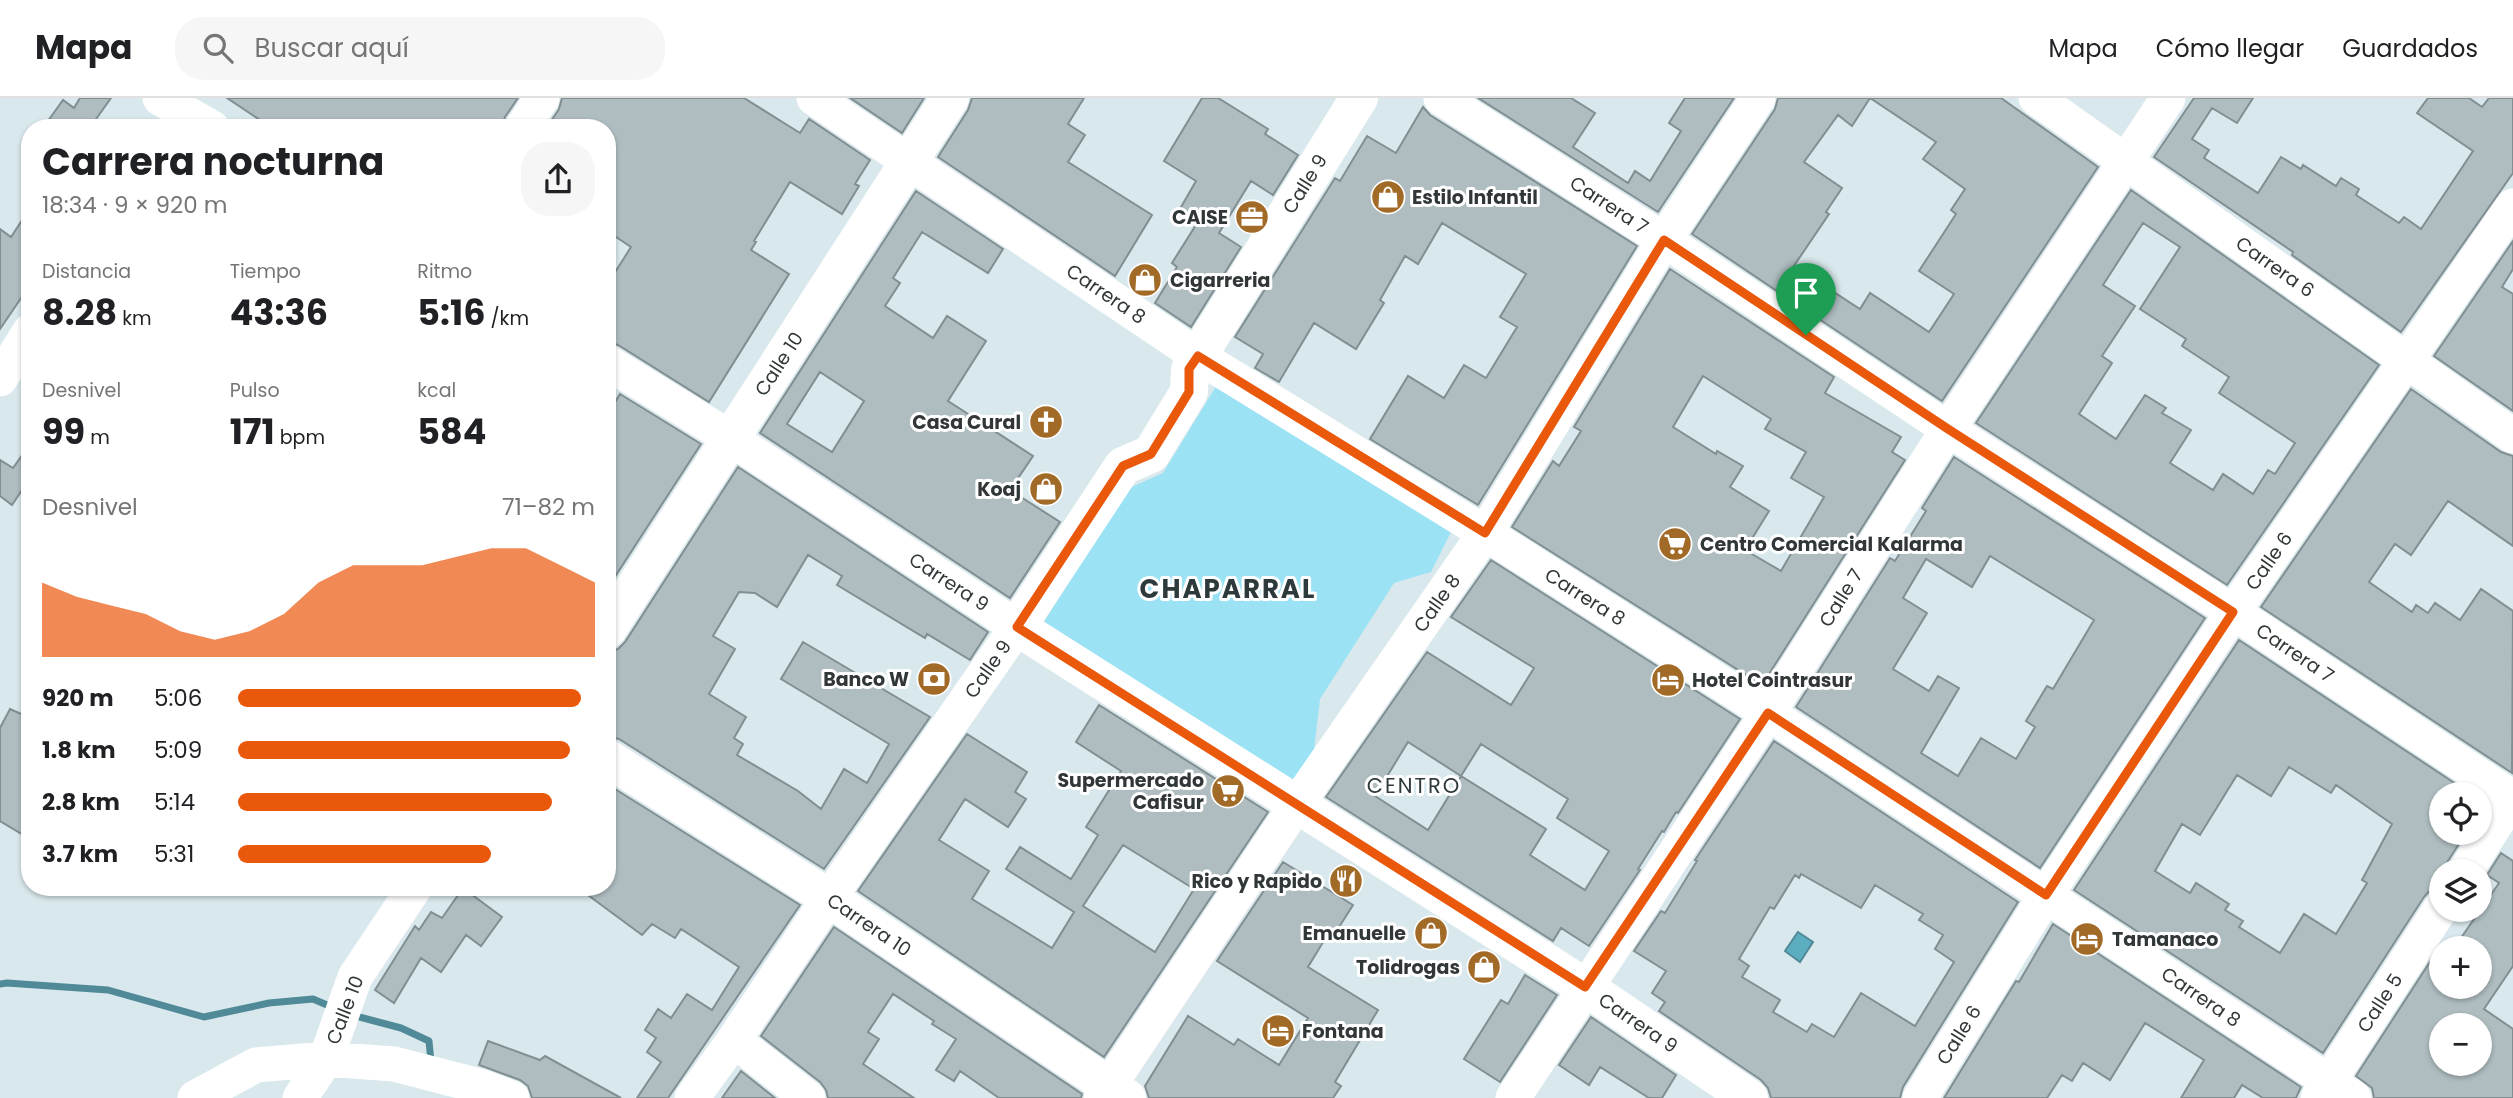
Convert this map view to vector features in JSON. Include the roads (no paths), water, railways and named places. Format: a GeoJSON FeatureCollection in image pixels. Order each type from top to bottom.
{"type":"FeatureCollection","features":[{"type":"Feature","properties":{"kind":"main road","name":"Calle 10"},"geometry":{"type":"LineString","coordinates":[[616,616],[950,98]]}},
{"type":"Feature","properties":{"kind":"main road","name":"Calle 9"},"geometry":{"type":"LineString","coordinates":[[1017,627],[1123,466],[1151,454],[1189,392],[1189,369],[1359,98]]}},
{"type":"Feature","properties":{"kind":"main road","name":"Carrera 9"},"geometry":{"type":"LineString","coordinates":[[1017,627],[1585,987],[1749,1098]]}},
{"type":"Feature","properties":{"kind":"main road","name":"Carrera 10"},"geometry":{"type":"LineString","coordinates":[[616,764],[829,898],[1112,1094]]}},
{"type":"Feature","properties":{"kind":"street"},"geometry":{"type":"LineString","coordinates":[[528,119],[542,98]]}},
{"type":"Feature","properties":{"kind":"street","name":"Carrera 8"},"geometry":{"type":"LineString","coordinates":[[814,98],[1198,356],[1485,533],[1768,713],[2046,895],[2334,1093]]}},
{"type":"Feature","properties":{"kind":"street","name":"Carrera 7"},"geometry":{"type":"LineString","coordinates":[[1441,98],[1664,240],[2513,798]]}},
{"type":"Feature","properties":{"kind":"street","name":"Calle 8"},"geometry":{"type":"LineString","coordinates":[[1112,1094],[1297,804],[1485,533],[1664,240],[1758,98]]}},
{"type":"Feature","properties":{"kind":"street","name":"Carrera 6"},"geometry":{"type":"LineString","coordinates":[[2036,98],[2513,436]]}},
{"type":"Feature","properties":{"kind":"street","name":"Calle 7"},"geometry":{"type":"LineString","coordinates":[[1513,1098],[1768,713],[1948,429],[2168,98]]}},
{"type":"Feature","properties":{"kind":"street"},"geometry":{"type":"LineString","coordinates":[[161,106],[191,119]]}},
{"type":"Feature","properties":{"kind":"street","name":"Calle 6"},"geometry":{"type":"LineString","coordinates":[[1920,1098],[2046,895],[2233,612],[2513,206]]}},
{"type":"Feature","properties":{"kind":"street"},"geometry":{"type":"LineString","coordinates":[[9,372],[21,349]]}},
{"type":"Feature","properties":{"kind":"street","name":"Carrera 9"},"geometry":{"type":"LineString","coordinates":[[616,368],[1017,627]]}},
{"type":"Feature","properties":{"kind":"street","name":"Calle 9"},"geometry":{"type":"LineString","coordinates":[[692,1098],[1017,627]]}},
{"type":"Feature","properties":{"kind":"street"},"geometry":{"type":"LineString","coordinates":[[2473,859],[2513,798]]}},
{"type":"Feature","properties":{"kind":"street","name":"Calle 10"},"geometry":{"type":"LineString","coordinates":[[300,1098],[326,1059],[355,977],[409,896]]}},
{"type":"Feature","properties":{"kind":"street","name":"Calle 5"},"geometry":{"type":"LineString","coordinates":[[2334,1093],[2433,922]]}},
{"type":"Feature","properties":{"kind":"street"},"geometry":{"type":"LineString","coordinates":[[734,1040],[808,1098]]}},
{"type":"Feature","properties":{"kind":"street"},"geometry":{"type":"LineString","coordinates":[[195,1098],[256,1065],[326,1059],[394,1064],[483,1087],[512,1098]]}},
{"type":"Feature","properties":{"kind":"waterway"},"geometry":{"type":"LineString","coordinates":[[0,984],[108,990],[204,1017],[269,1003],[313,999],[334,1008]]}},
{"type":"Feature","properties":{"kind":"waterway"},"geometry":{"type":"LineString","coordinates":[[352,1015],[401,1028],[429,1041],[431,1062]]}},
{"type":"Feature","properties":{"kind":"place","name":"Estilo Infantil"},"geometry":{"type":"Point","coordinates":[1388,197]}},
{"type":"Feature","properties":{"kind":"place","name":"CAISE"},"geometry":{"type":"Point","coordinates":[1252,217]}},
{"type":"Feature","properties":{"kind":"place","name":"Cigarreria"},"geometry":{"type":"Point","coordinates":[1145,280]}},
{"type":"Feature","properties":{"kind":"place","name":"Casa Cural"},"geometry":{"type":"Point","coordinates":[1046,422]}},
{"type":"Feature","properties":{"kind":"place","name":"Koaj"},"geometry":{"type":"Point","coordinates":[1046,489]}},
{"type":"Feature","properties":{"kind":"place","name":"Centro Comercial Kalarma"},"geometry":{"type":"Point","coordinates":[1675,544]}},
{"type":"Feature","properties":{"kind":"place","name":"Banco W"},"geometry":{"type":"Point","coordinates":[934,679]}},
{"type":"Feature","properties":{"kind":"place","name":"Hotel Cointrasur"},"geometry":{"type":"Point","coordinates":[1668,680]}},
{"type":"Feature","properties":{"kind":"place","name":"Supermercado Cafisur"},"geometry":{"type":"Point","coordinates":[1228,791]}},
{"type":"Feature","properties":{"kind":"place","name":"Rico y Rapido"},"geometry":{"type":"Point","coordinates":[1346,881]}},
{"type":"Feature","properties":{"kind":"place","name":"Emanuelle"},"geometry":{"type":"Point","coordinates":[1431,933]}},
{"type":"Feature","properties":{"kind":"place","name":"Tamanaco"},"geometry":{"type":"Point","coordinates":[2087,939]}},
{"type":"Feature","properties":{"kind":"place","name":"Tolidrogas"},"geometry":{"type":"Point","coordinates":[1484,967]}},
{"type":"Feature","properties":{"kind":"place","name":"Fontana"},"geometry":{"type":"Point","coordinates":[1278,1031]}},
{"type":"Feature","properties":{"kind":"district","name":"CHAPARRAL"},"geometry":{"type":"Point","coordinates":[1228,589]}},
{"type":"Feature","properties":{"kind":"district","name":"CENTRO"},"geometry":{"type":"Point","coordinates":[1414,785]}}]}
